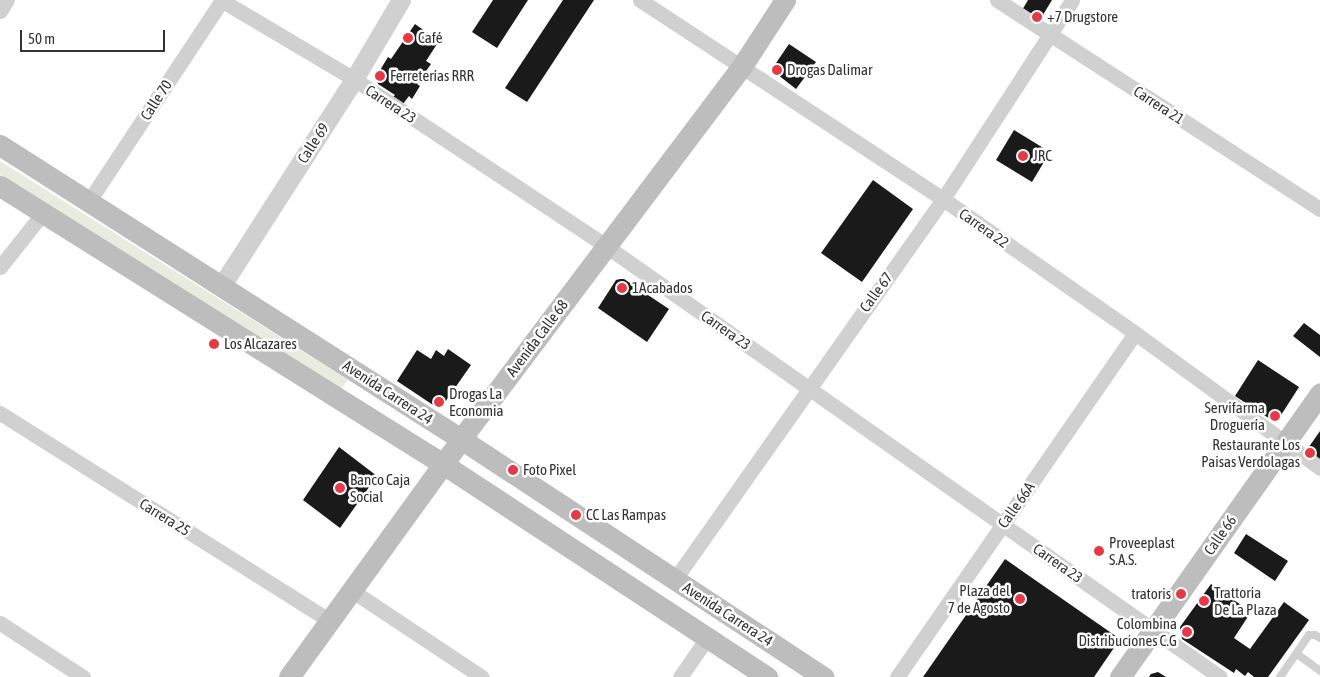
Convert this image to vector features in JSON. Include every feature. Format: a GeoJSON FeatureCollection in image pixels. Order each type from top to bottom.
{"type":"FeatureCollection","features":[{"type":"Feature","properties":{"kind":"main road","name":"Avenida Calle 68"},"geometry":{"type":"LineString","coordinates":[[289,677],[461,439],[742,66],[785,0]]}},
{"type":"Feature","properties":{"kind":"main road","name":"Avenida Carrera 24"},"geometry":{"type":"LineString","coordinates":[[0,144],[461,439],[824,677]]}},
{"type":"Feature","properties":{"kind":"main road","name":"Avenida Carrera 24"},"geometry":{"type":"LineString","coordinates":[[0,186],[443,464],[767,677]]}},
{"type":"Feature","properties":{"kind":"main road","name":"Calle 66"},"geometry":{"type":"LineString","coordinates":[[1120,677],[1320,394]]}},
{"type":"Feature","properties":{"kind":"street"},"geometry":{"type":"LineString","coordinates":[[0,11],[7,0]]}},
{"type":"Feature","properties":{"kind":"street","name":"Carrera 23"},"geometry":{"type":"LineString","coordinates":[[221,0],[354,79],[606,246],[1220,677]]}},
{"type":"Feature","properties":{"kind":"street","name":"Calle 70"},"geometry":{"type":"LineString","coordinates":[[89,200],[221,0]]}},
{"type":"Feature","properties":{"kind":"street","name":"Calle 69"},"geometry":{"type":"LineString","coordinates":[[222,285],[354,79],[401,0]]}},
{"type":"Feature","properties":{"kind":"street","name":"Carrera 22"},"geometry":{"type":"LineString","coordinates":[[640,0],[943,199],[1135,333],[1320,468]]}},
{"type":"Feature","properties":{"kind":"street","name":"Carrera 21"},"geometry":{"type":"LineString","coordinates":[[998,0],[1320,209]]}},
{"type":"Feature","properties":{"kind":"street","name":"Calle 67"},"geometry":{"type":"LineString","coordinates":[[675,579],[943,199],[1072,0]]}},
{"type":"Feature","properties":{"kind":"street"},"geometry":{"type":"LineString","coordinates":[[0,267],[43,213]]}},
{"type":"Feature","properties":{"kind":"street","name":"Calle 66A"},"geometry":{"type":"LineString","coordinates":[[897,677],[1135,333]]}},
{"type":"Feature","properties":{"kind":"street","name":"Carrera 25"},"geometry":{"type":"LineString","coordinates":[[0,413],[330,621]]}},
{"type":"Feature","properties":{"kind":"street"},"geometry":{"type":"LineString","coordinates":[[352,590],[482,677]]}},
{"type":"Feature","properties":{"kind":"street"},"geometry":{"type":"LineString","coordinates":[[0,623],[84,677]]}},
{"type":"Feature","properties":{"kind":"street"},"geometry":{"type":"LineString","coordinates":[[680,677],[707,638]]}},
{"type":"Feature","properties":{"kind":"lane"},"geometry":{"type":"LineString","coordinates":[[1280,677],[1309,635],[1315,635],[1320,638]]}},
{"type":"Feature","properties":{"kind":"lane"},"geometry":{"type":"LineString","coordinates":[[1297,654],[1320,671]]}},
{"type":"Feature","properties":{"kind":"shaded area"},"geometry":{"type":"Polygon","coordinates":[[[0,161],[348,380],[341,389],[0,175],[0,161]]]}},
{"type":"Feature","properties":{"kind":"building"},"geometry":{"type":"Polygon","coordinates":[[[493,0],[528,0],[497,48],[472,32],[493,0]]]}},
{"type":"Feature","properties":{"kind":"building"},"geometry":{"type":"Polygon","coordinates":[[[563,0],[594,0],[527,102],[505,88],[563,0]]]}},
{"type":"Feature","properties":{"kind":"building"},"geometry":{"type":"Polygon","coordinates":[[[1028,0],[1052,0],[1038,23],[1021,12],[1028,0]]]}},
{"type":"Feature","properties":{"kind":"building"},"geometry":{"type":"Polygon","coordinates":[[[415,24],[439,41],[426,61],[431,64],[417,84],[420,86],[412,99],[409,96],[403,104],[393,97],[395,95],[378,84],[376,77],[388,57],[391,59],[415,24]]]}},
{"type":"Feature","properties":{"kind":"building"},"geometry":{"type":"Polygon","coordinates":[[[789,44],[816,62],[796,89],[773,71],[774,66],[789,44]]]}},
{"type":"Feature","properties":{"kind":"building","name":"JRC"},"geometry":{"type":"Polygon","coordinates":[[[1014,130],[1050,152],[1032,182],[996,160],[1014,130]]]}},
{"type":"Feature","properties":{"kind":"building"},"geometry":{"type":"Polygon","coordinates":[[[873,180],[913,209],[862,282],[821,253],[873,180]]]}},
{"type":"Feature","properties":{"kind":"building"},"geometry":{"type":"Polygon","coordinates":[[[624,279],[669,309],[647,342],[598,308],[616,280],[624,279]]]}},
{"type":"Feature","properties":{"kind":"building"},"geometry":{"type":"Polygon","coordinates":[[[1304,323],[1320,335],[1320,357],[1293,336],[1304,323]]]}},
{"type":"Feature","properties":{"kind":"building"},"geometry":{"type":"Polygon","coordinates":[[[448,349],[471,365],[443,405],[433,405],[397,381],[417,350],[431,359],[436,350],[444,356],[448,349]]]}},
{"type":"Feature","properties":{"kind":"building"},"geometry":{"type":"Polygon","coordinates":[[[1258,360],[1299,387],[1276,423],[1235,396],[1258,360]]]}},
{"type":"Feature","properties":{"kind":"building"},"geometry":{"type":"Polygon","coordinates":[[[1320,431],[1320,466],[1304,454],[1320,431]]]}},
{"type":"Feature","properties":{"kind":"building","name":"Banco Caja Social"},"geometry":{"type":"Polygon","coordinates":[[[339,447],[377,476],[340,528],[303,500],[339,447]]]}},
{"type":"Feature","properties":{"kind":"building"},"geometry":{"type":"Polygon","coordinates":[[[1246,534],[1288,561],[1275,581],[1234,553],[1246,534]]]}},
{"type":"Feature","properties":{"kind":"building","name":"Plaza del 7 de Agosto"},"geometry":{"type":"Polygon","coordinates":[[[1005,559],[1120,639],[1094,677],[923,677],[1005,559]]]}},
{"type":"Feature","properties":{"kind":"building"},"geometry":{"type":"Polygon","coordinates":[[[1211,584],[1251,612],[1234,638],[1250,649],[1284,602],[1309,620],[1268,677],[1254,677],[1248,672],[1245,676],[1236,669],[1234,673],[1182,639],[1180,627],[1211,584]]]}},
{"type":"Feature","properties":{"kind":"building"},"geometry":{"type":"Polygon","coordinates":[[[1158,672],[1166,677],[1149,677],[1151,674],[1158,672]]]}},
{"type":"Feature","properties":{"kind":"place","name":"+7 Drugstore"},"geometry":{"type":"Point","coordinates":[1037,17]}},
{"type":"Feature","properties":{"kind":"place","name":"Café"},"geometry":{"type":"Point","coordinates":[408,38]}},
{"type":"Feature","properties":{"kind":"place","name":"Drogas Dalimar"},"geometry":{"type":"Point","coordinates":[777,70]}},
{"type":"Feature","properties":{"kind":"place","name":"Ferreterías RRR"},"geometry":{"type":"Point","coordinates":[380,76]}},
{"type":"Feature","properties":{"kind":"place","name":"JRC"},"geometry":{"type":"Point","coordinates":[1023,156]}},
{"type":"Feature","properties":{"kind":"place","name":"1Acabados"},"geometry":{"type":"Point","coordinates":[622,288]}},
{"type":"Feature","properties":{"kind":"place","name":"Los Alcazares"},"geometry":{"type":"Point","coordinates":[214,344]}},
{"type":"Feature","properties":{"kind":"place","name":"Drogas La Economia"},"geometry":{"type":"Point","coordinates":[439,402]}},
{"type":"Feature","properties":{"kind":"place","name":"Servifarma Droguería"},"geometry":{"type":"Point","coordinates":[1275,416]}},
{"type":"Feature","properties":{"kind":"place","name":"Restaurante Los Paisas Verdolagas"},"geometry":{"type":"Point","coordinates":[1310,453]}},
{"type":"Feature","properties":{"kind":"place","name":"Foto Pixel"},"geometry":{"type":"Point","coordinates":[513,470]}},
{"type":"Feature","properties":{"kind":"place","name":"Banco Caja Social"},"geometry":{"type":"Point","coordinates":[340,488]}},
{"type":"Feature","properties":{"kind":"place","name":"CC Las Rampas"},"geometry":{"type":"Point","coordinates":[576,515]}},
{"type":"Feature","properties":{"kind":"place","name":"Proveeplast S.A.S."},"geometry":{"type":"Point","coordinates":[1099,551]}},
{"type":"Feature","properties":{"kind":"place","name":"tratoris"},"geometry":{"type":"Point","coordinates":[1181,594]}},
{"type":"Feature","properties":{"kind":"place","name":"Plaza del 7 de Agosto"},"geometry":{"type":"Point","coordinates":[1020,599]}},
{"type":"Feature","properties":{"kind":"place","name":"Trattoria De La Plaza"},"geometry":{"type":"Point","coordinates":[1204,601]}},
{"type":"Feature","properties":{"kind":"place","name":"Colombina Distribuciones C.G"},"geometry":{"type":"Point","coordinates":[1187,632]}}]}
